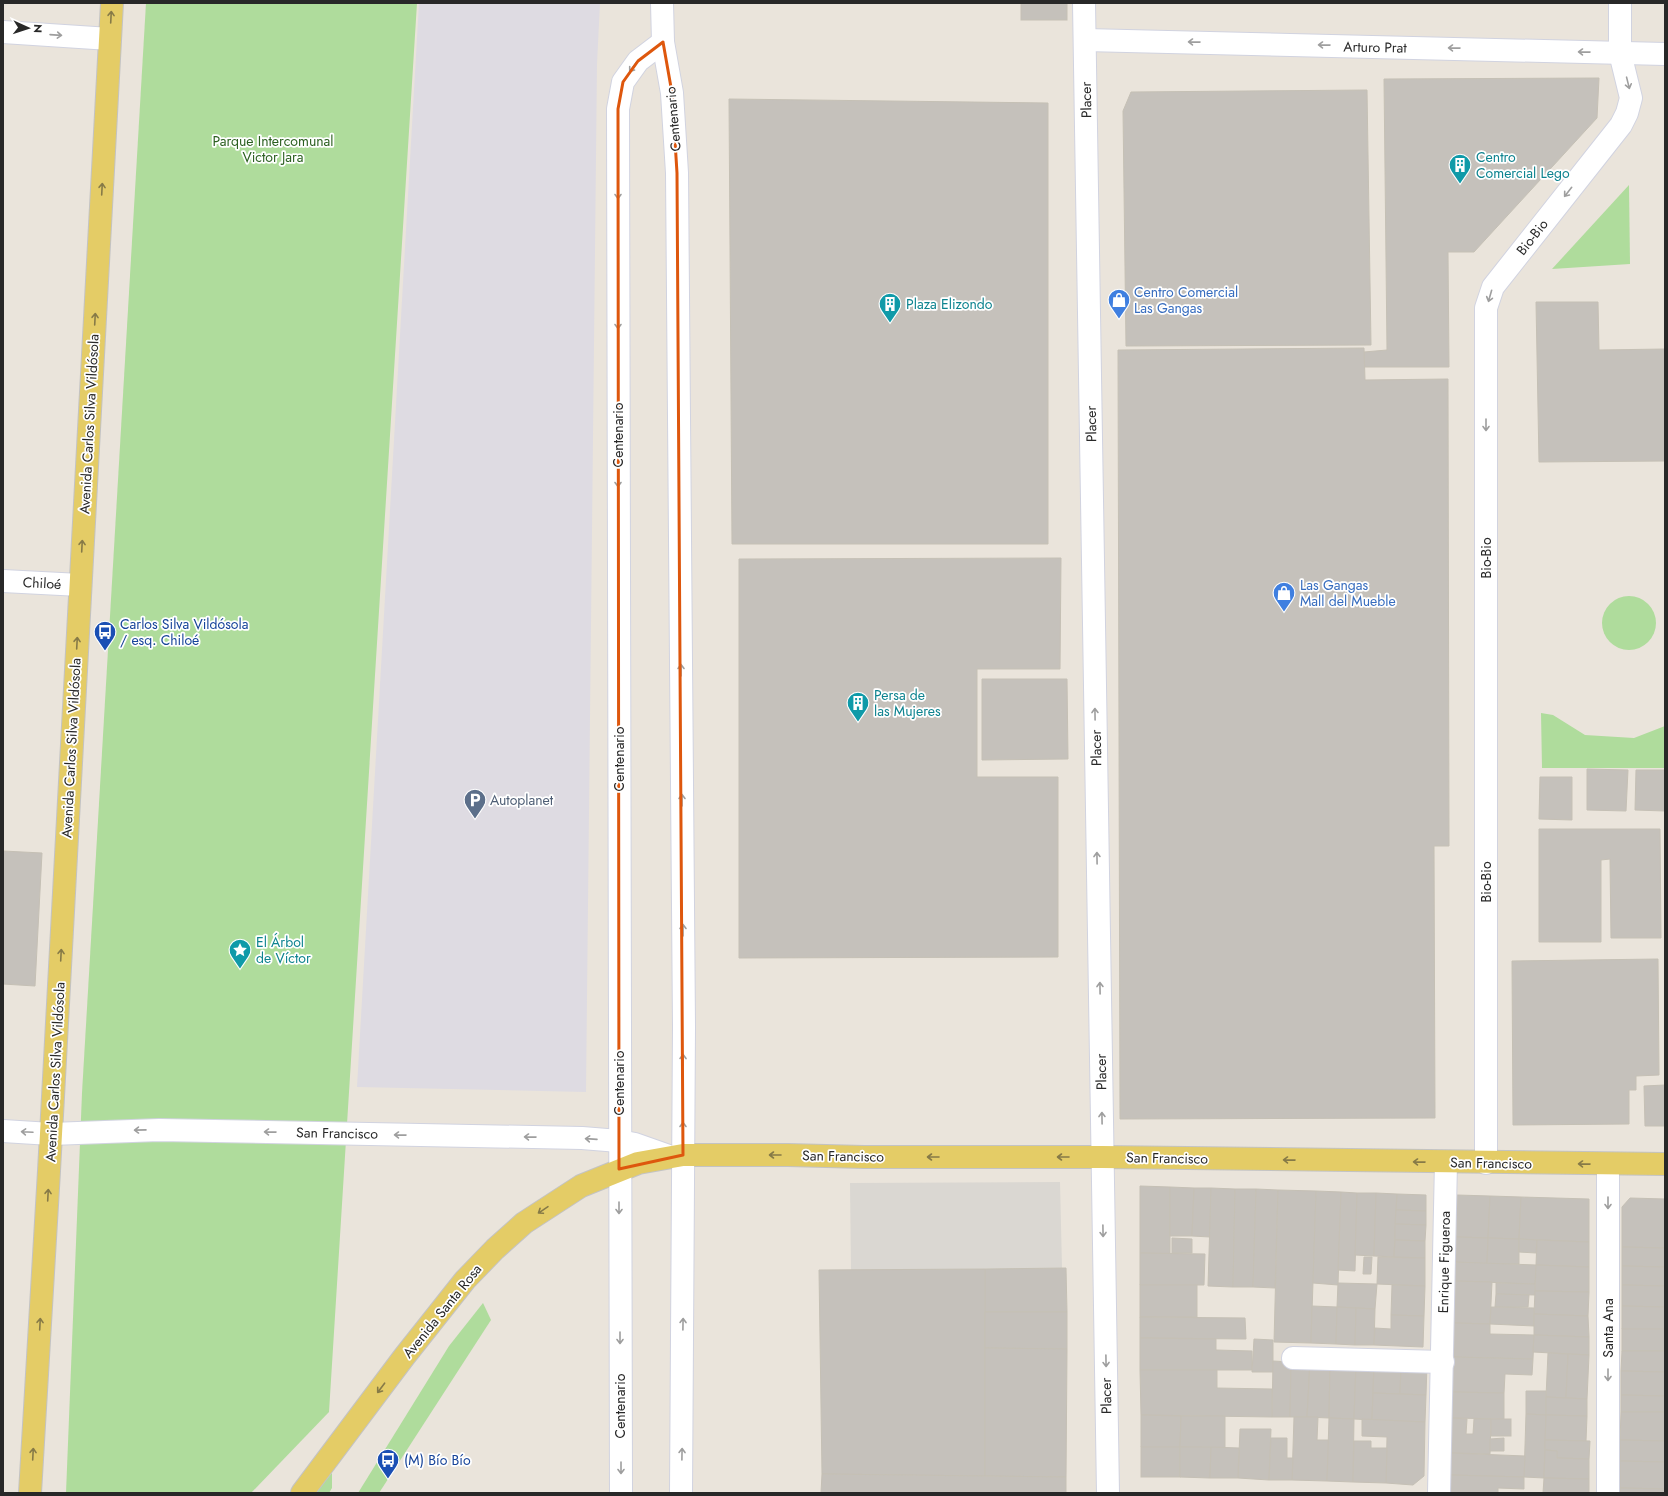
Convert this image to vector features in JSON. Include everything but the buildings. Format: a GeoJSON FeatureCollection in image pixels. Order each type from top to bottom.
{"type":"FeatureCollection","features":[{"type":"Feature","properties":{"kind":"main road","name":"Avenida Carlos Silva Vildósola"},"geometry":{"type":"LineString","coordinates":[[30,1493],[51,1134],[112,3]]}},
{"type":"Feature","properties":{"kind":"main road","name":"San Francisco"},"geometry":{"type":"LineString","coordinates":[[619,1169],[638,1162],[676,1156],[788,1155],[864,1157],[1102,1157],[1486,1163],[1665,1164]]}},
{"type":"Feature","properties":{"kind":"main road","name":"Avenida Santa Rosa"},"geometry":{"type":"LineString","coordinates":[[302,1493],[404,1357],[465,1280],[495,1249],[524,1223],[559,1199],[581,1186],[619,1169]]}},
{"type":"Feature","properties":{"kind":"street","name":"Centenario"},"geometry":{"type":"LineString","coordinates":[[662,3],[663,42],[672,93],[677,173],[684,1012],[676,1156],[681,1493]]}},
{"type":"Feature","properties":{"kind":"street","name":"Placer"},"geometry":{"type":"LineString","coordinates":[[1084,3],[1108,1493]]}},
{"type":"Feature","properties":{"kind":"street","name":"Bio-Bio"},"geometry":{"type":"LineString","coordinates":[[1486,1163],[1486,308],[1493,287],[1621,125],[1627,113],[1631,98],[1620,53],[1620,3]]}},
{"type":"Feature","properties":{"kind":"street"},"geometry":{"type":"LineString","coordinates":[[3,32],[110,38]]}},
{"type":"Feature","properties":{"kind":"street","name":"Arturo Prat"},"geometry":{"type":"LineString","coordinates":[[1085,40],[1665,54]]}},
{"type":"Feature","properties":{"kind":"street","name":"Centenario"},"geometry":{"type":"LineString","coordinates":[[621,1493],[619,1169],[618,109],[623,82],[638,61],[663,42]]}},
{"type":"Feature","properties":{"kind":"street","name":"Chiloé"},"geometry":{"type":"LineString","coordinates":[[3,581],[80,585]]}},
{"type":"Feature","properties":{"kind":"street","name":"San Francisco"},"geometry":{"type":"LineString","coordinates":[[3,1131],[51,1134],[159,1130],[575,1138],[619,1140],[676,1156]]}},
{"type":"Feature","properties":{"kind":"street","name":"Enrique Figueroa"},"geometry":{"type":"LineString","coordinates":[[1439,1493],[1443,1362],[1446,1162]]}},
{"type":"Feature","properties":{"kind":"street","name":"Santa Ana"},"geometry":{"type":"LineString","coordinates":[[1608,1164],[1608,1493]]}},
{"type":"Feature","properties":{"kind":"street"},"geometry":{"type":"LineString","coordinates":[[1293,1358],[1443,1362]]}},
{"type":"Feature","properties":{"kind":"highlighted area"},"geometry":{"type":"Polygon","coordinates":[[[663,42],[672,93],[677,173],[683,1155],[619,1169],[618,109],[623,82],[638,61],[663,42]]]}},
{"type":"Feature","properties":{"kind":"shaded area"},"geometry":{"type":"Polygon","coordinates":[[[419,3],[600,3],[597,64],[586,1092],[357,1087],[419,3]]]}},
{"type":"Feature","properties":{"kind":"shaded area"},"geometry":{"type":"Polygon","coordinates":[[[1060,1182],[1062,1268],[851,1270],[850,1183],[1060,1182]]]}},
{"type":"Feature","properties":{"kind":"green space","name":"Parque Intercomunal Victor Jara"},"geometry":{"type":"Polygon","coordinates":[[[146,3],[417,3],[329,1412],[251,1493],[66,1493],[82,1093],[146,3]]]}},
{"type":"Feature","properties":{"kind":"green space"},"geometry":{"type":"Polygon","coordinates":[[[1629,185],[1630,264],[1552,269],[1629,185]]]}},
{"type":"Feature","properties":{"kind":"green space"},"geometry":{"type":"Polygon","coordinates":[[[1624,596],[1634,596],[1644,600],[1652,608],[1656,618],[1656,628],[1652,638],[1644,646],[1634,650],[1624,650],[1614,646],[1606,638],[1602,628],[1602,618],[1606,608],[1614,600],[1624,596]]]}},
{"type":"Feature","properties":{"kind":"green space"},"geometry":{"type":"Polygon","coordinates":[[[1541,713],[1553,715],[1585,735],[1634,738],[1665,726],[1665,768],[1542,768],[1541,713]]]}},
{"type":"Feature","properties":{"kind":"green space"},"geometry":{"type":"Polygon","coordinates":[[[483,1303],[491,1320],[379,1493],[358,1493],[449,1346],[483,1303]]]}},
{"type":"Feature","properties":{"kind":"green space"},"geometry":{"type":"Polygon","coordinates":[[[332,1473],[332,1488],[329,1493],[315,1493],[332,1473]]]}},
{"type":"Feature","properties":{"kind":"place","name":"Centro Comercial Lego"},"geometry":{"type":"Point","coordinates":[1460,184]}},
{"type":"Feature","properties":{"kind":"place","name":"Centro Comercial Las Gangas"},"geometry":{"type":"Point","coordinates":[1119,320]}},
{"type":"Feature","properties":{"kind":"place","name":"Plaza Elizondo"},"geometry":{"type":"Point","coordinates":[890,324]}},
{"type":"Feature","properties":{"kind":"place","name":"Las Gangas Mall del Mueble"},"geometry":{"type":"Point","coordinates":[1284,612]}},
{"type":"Feature","properties":{"kind":"place","name":"Carlos Silva Vildósola / esq. Chiloé"},"geometry":{"type":"Point","coordinates":[105,652]}},
{"type":"Feature","properties":{"kind":"place","name":"Persa de las Mujeres"},"geometry":{"type":"Point","coordinates":[858,722]}},
{"type":"Feature","properties":{"kind":"place","name":"Autoplanet"},"geometry":{"type":"Point","coordinates":[475,820]}},
{"type":"Feature","properties":{"kind":"place","name":"El Árbol de Víctor"},"geometry":{"type":"Point","coordinates":[240,970]}},
{"type":"Feature","properties":{"kind":"place","name":"(M) Bío Bío"},"geometry":{"type":"Point","coordinates":[388,1480]}}]}
